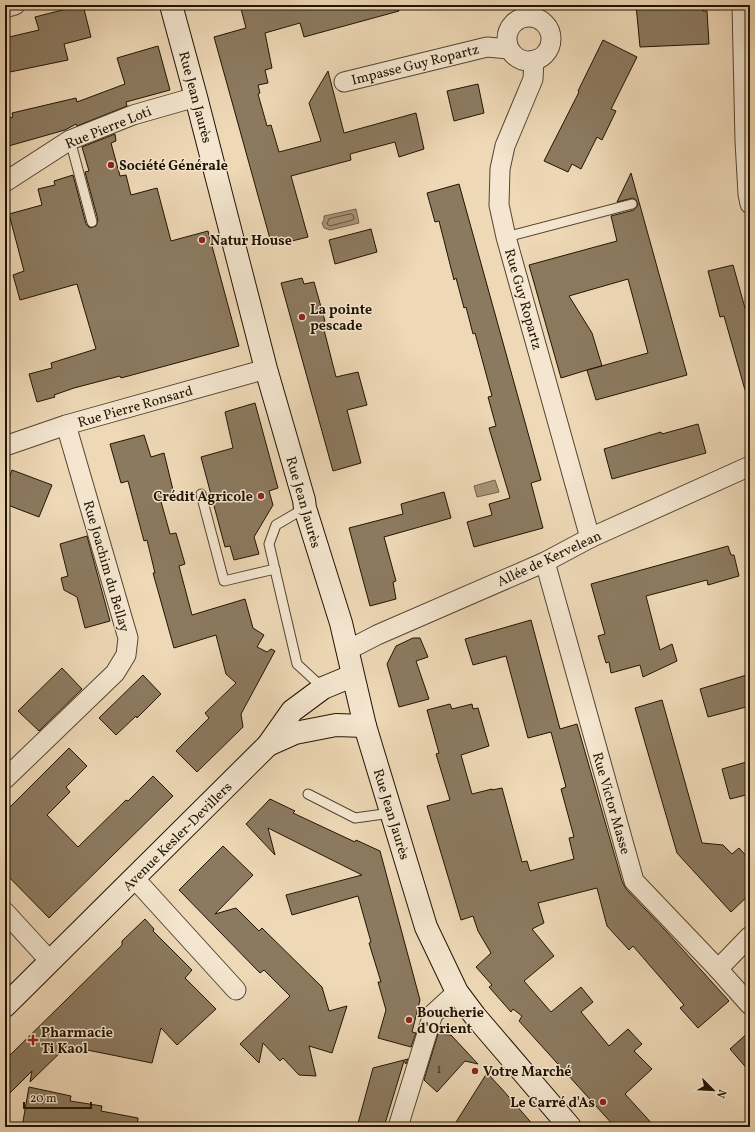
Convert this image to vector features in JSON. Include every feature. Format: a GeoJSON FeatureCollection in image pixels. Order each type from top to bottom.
{"type":"FeatureCollection","features":[{"type":"Feature","properties":{"kind":"main road","name":"Rue Jean Jaurès"},"geometry":{"type":"LineString","coordinates":[[171,5],[266,369],[305,508],[341,622],[348,650],[352,676],[365,726],[426,927],[457,992],[480,1022],[570,1127]]}},
{"type":"Feature","properties":{"kind":"main road","name":"Avenue Kesler-Devillers"},"geometry":{"type":"LineString","coordinates":[[5,1006],[135,879],[268,745],[292,711],[323,688],[352,676]]}},
{"type":"Feature","properties":{"kind":"main road"},"geometry":{"type":"LineString","coordinates":[[268,745],[295,733],[336,725],[365,726]]}},
{"type":"Feature","properties":{"kind":"street"},"geometry":{"type":"LineString","coordinates":[[5,8],[15,5]]}},
{"type":"Feature","properties":{"kind":"street"},"geometry":{"type":"LineString","coordinates":[[742,5],[745,141],[748,194],[750,204]]}},
{"type":"Feature","properties":{"kind":"street"},"geometry":{"type":"LineString","coordinates":[[536,11],[540,21],[546,26],[549,32],[551,39],[550,46],[541,58],[527,61],[520,60],[513,56],[509,50],[507,35],[509,29],[520,19],[536,11]]}},
{"type":"Feature","properties":{"kind":"street","name":"Impasse Guy Ropartz"},"geometry":{"type":"LineString","coordinates":[[344,82],[487,47],[509,50]]}},
{"type":"Feature","properties":{"kind":"street","name":"Rue Guy Ropartz"},"geometry":{"type":"LineString","coordinates":[[534,60],[533,79],[505,146],[500,169],[499,205],[506,238],[590,538]]}},
{"type":"Feature","properties":{"kind":"street","name":"Rue Pierre Loti"},"geometry":{"type":"LineString","coordinates":[[5,182],[70,140],[133,115],[196,97]]}},
{"type":"Feature","properties":{"kind":"street","name":"Rue Pierre Ronsard"},"geometry":{"type":"LineString","coordinates":[[5,446],[66,425],[266,369]]}},
{"type":"Feature","properties":{"kind":"street","name":"Rue Joachim du Bellay"},"geometry":{"type":"LineString","coordinates":[[5,779],[115,674],[126,655],[128,638],[66,425]]}},
{"type":"Feature","properties":{"kind":"street","name":"Allée de Kervelean"},"geometry":{"type":"LineString","coordinates":[[348,650],[377,635],[545,562],[590,538],[750,466]]}},
{"type":"Feature","properties":{"kind":"street","name":"Rue Victor Masse"},"geometry":{"type":"LineString","coordinates":[[545,562],[634,881],[718,969],[750,1005]]}},
{"type":"Feature","properties":{"kind":"street"},"geometry":{"type":"LineString","coordinates":[[135,879],[236,990]]}},
{"type":"Feature","properties":{"kind":"street"},"geometry":{"type":"LineString","coordinates":[[5,912],[50,961]]}},
{"type":"Feature","properties":{"kind":"street"},"geometry":{"type":"LineString","coordinates":[[718,969],[750,936]]}},
{"type":"Feature","properties":{"kind":"street"},"geometry":{"type":"LineString","coordinates":[[398,1127],[433,1014],[457,992]]}},
{"type":"Feature","properties":{"kind":"lane"},"geometry":{"type":"LineString","coordinates":[[70,140],[92,222]]}},
{"type":"Feature","properties":{"kind":"lane"},"geometry":{"type":"LineString","coordinates":[[506,238],[632,204]]}},
{"type":"Feature","properties":{"kind":"lane"},"geometry":{"type":"LineString","coordinates":[[201,494],[224,581],[275,569]]}},
{"type":"Feature","properties":{"kind":"lane"},"geometry":{"type":"LineString","coordinates":[[305,508],[276,525],[269,544],[297,664],[323,688]]}},
{"type":"Feature","properties":{"kind":"lane"},"geometry":{"type":"LineString","coordinates":[[308,794],[355,818],[391,813]]}},
{"type":"Feature","properties":{"kind":"water"},"geometry":{"type":"Polygon","coordinates":[[[356,209],[359,223],[330,230],[324,228],[322,223],[324,216],[356,209]]]}},
{"type":"Feature","properties":{"kind":"water"},"geometry":{"type":"Polygon","coordinates":[[[495,480],[499,492],[477,497],[474,486],[495,480]]]}},
{"type":"Feature","properties":{"kind":"building"},"geometry":{"type":"Polygon","coordinates":[[[83,5],[91,37],[64,44],[68,60],[5,73],[5,38],[39,30],[35,17],[83,5]]]}},
{"type":"Feature","properties":{"kind":"building"},"geometry":{"type":"Polygon","coordinates":[[[240,5],[398,5],[399,11],[304,37],[300,23],[265,33],[272,68],[265,70],[268,83],[258,85],[260,93],[258,94],[267,126],[271,125],[279,152],[321,141],[309,103],[328,71],[344,133],[416,113],[424,149],[399,157],[395,142],[350,154],[351,160],[291,176],[308,237],[272,246],[214,37],[246,28],[240,5]]]}},
{"type":"Feature","properties":{"kind":"building"},"geometry":{"type":"Polygon","coordinates":[[[636,5],[703,5],[703,11],[707,11],[709,44],[640,47],[636,5]]]}},
{"type":"Feature","properties":{"kind":"building"},"geometry":{"type":"Polygon","coordinates":[[[603,40],[637,57],[611,109],[616,111],[602,140],[597,137],[581,169],[572,164],[568,172],[544,161],[579,92],[578,91],[603,40]]]}},
{"type":"Feature","properties":{"kind":"building"},"geometry":{"type":"Polygon","coordinates":[[[158,46],[170,90],[126,102],[127,106],[77,126],[76,124],[65,130],[5,147],[5,119],[13,117],[12,113],[76,98],[77,102],[125,84],[117,58],[158,46]]]}},
{"type":"Feature","properties":{"kind":"building"},"geometry":{"type":"Polygon","coordinates":[[[478,84],[484,113],[454,121],[447,91],[478,84]]]}},
{"type":"Feature","properties":{"kind":"building"},"geometry":{"type":"Polygon","coordinates":[[[115,134],[116,141],[111,143],[120,176],[126,175],[131,195],[157,188],[171,241],[208,231],[239,346],[121,378],[120,376],[74,388],[54,395],[55,397],[37,402],[29,374],[52,368],[51,363],[96,349],[77,284],[20,300],[13,275],[24,271],[9,214],[42,205],[38,189],[55,185],[54,181],[73,175],[86,224],[90,228],[96,226],[98,220],[85,172],[89,171],[82,147],[115,134]]]}},
{"type":"Feature","properties":{"kind":"building"},"geometry":{"type":"Polygon","coordinates":[[[631,173],[687,375],[596,400],[587,370],[561,378],[529,265],[617,241],[611,216],[634,210],[638,205],[636,200],[633,198],[617,202],[631,173]],[[628,279],[569,296],[592,333],[602,366],[648,353],[628,279]]]}},
{"type":"Feature","properties":{"kind":"building"},"geometry":{"type":"Polygon","coordinates":[[[459,184],[541,480],[531,483],[543,528],[474,547],[467,522],[492,515],[489,504],[510,498],[489,428],[496,426],[488,397],[492,396],[475,333],[473,334],[456,278],[454,280],[439,221],[435,222],[427,193],[459,184]]]}},
{"type":"Feature","properties":{"kind":"building"},"geometry":{"type":"Polygon","coordinates":[[[371,229],[377,252],[335,264],[329,240],[371,229]]]}},
{"type":"Feature","properties":{"kind":"building"},"geometry":{"type":"Polygon","coordinates":[[[733,265],[750,326],[750,389],[745,390],[724,316],[720,317],[708,271],[733,265]]]}},
{"type":"Feature","properties":{"kind":"building"},"geometry":{"type":"Polygon","coordinates":[[[302,278],[304,284],[314,282],[325,321],[322,322],[336,377],[358,372],[367,405],[347,410],[361,463],[333,471],[281,283],[302,278]]]}},
{"type":"Feature","properties":{"kind":"building"},"geometry":{"type":"Polygon","coordinates":[[[255,403],[278,488],[269,491],[273,505],[254,537],[259,554],[234,560],[230,546],[225,547],[201,457],[233,448],[225,412],[255,403]]]}},
{"type":"Feature","properties":{"kind":"building"},"geometry":{"type":"Polygon","coordinates":[[[698,424],[706,453],[612,479],[604,449],[661,432],[662,434],[698,424]]]}},
{"type":"Feature","properties":{"kind":"building"},"geometry":{"type":"Polygon","coordinates":[[[144,435],[151,457],[164,453],[174,494],[160,498],[170,534],[176,533],[185,564],[179,566],[192,615],[245,599],[253,628],[264,635],[257,647],[267,652],[271,649],[275,651],[241,714],[243,727],[197,772],[176,751],[209,718],[205,713],[236,683],[226,674],[216,635],[174,648],[153,573],[155,573],[147,540],[144,541],[128,481],[121,483],[110,444],[144,435]]]}},
{"type":"Feature","properties":{"kind":"building"},"geometry":{"type":"Polygon","coordinates":[[[12,470],[52,485],[39,517],[5,504],[5,490],[12,470]]]}},
{"type":"Feature","properties":{"kind":"building"},"geometry":{"type":"Polygon","coordinates":[[[444,492],[451,518],[384,537],[396,581],[393,582],[396,599],[370,606],[349,528],[403,514],[401,504],[444,492]]]}},
{"type":"Feature","properties":{"kind":"building"},"geometry":{"type":"Polygon","coordinates":[[[87,536],[110,621],[85,628],[77,597],[64,590],[61,578],[68,576],[60,544],[87,536]]]}},
{"type":"Feature","properties":{"kind":"building"},"geometry":{"type":"Polygon","coordinates":[[[728,546],[731,555],[734,555],[739,576],[708,585],[707,580],[646,596],[660,650],[672,644],[677,661],[643,677],[640,665],[611,673],[609,662],[606,663],[598,636],[605,634],[591,584],[728,546]]]}},
{"type":"Feature","properties":{"kind":"building"},"geometry":{"type":"Polygon","coordinates":[[[531,620],[560,729],[577,724],[622,881],[626,889],[729,1001],[698,1028],[680,1008],[684,1005],[633,946],[629,950],[607,926],[597,888],[538,903],[544,923],[532,929],[554,956],[524,981],[551,1012],[581,987],[593,1002],[581,1012],[609,1046],[628,1029],[642,1044],[634,1051],[652,1069],[625,1094],[655,1127],[615,1127],[519,1021],[522,1016],[513,1009],[511,1012],[489,987],[492,985],[476,967],[491,953],[478,931],[473,916],[461,920],[427,806],[450,800],[436,754],[439,753],[427,710],[450,704],[452,709],[472,704],[473,709],[478,708],[489,746],[461,755],[472,794],[502,788],[522,862],[527,861],[530,871],[574,859],[569,838],[574,837],[561,789],[566,787],[551,732],[528,738],[506,656],[473,665],[465,639],[531,620]]]}},
{"type":"Feature","properties":{"kind":"building"},"geometry":{"type":"Polygon","coordinates":[[[413,638],[420,638],[428,657],[416,661],[429,699],[399,707],[387,664],[396,646],[413,638]]]}},
{"type":"Feature","properties":{"kind":"building"},"geometry":{"type":"Polygon","coordinates":[[[62,668],[82,689],[39,731],[18,711],[62,668]]]}},
{"type":"Feature","properties":{"kind":"building"},"geometry":{"type":"Polygon","coordinates":[[[750,674],[750,706],[708,717],[700,689],[750,674]]]}},
{"type":"Feature","properties":{"kind":"building"},"geometry":{"type":"Polygon","coordinates":[[[143,675],[161,694],[137,718],[136,716],[116,735],[99,718],[143,675]]]}},
{"type":"Feature","properties":{"kind":"building"},"geometry":{"type":"Polygon","coordinates":[[[662,700],[702,843],[723,845],[732,854],[739,848],[750,860],[750,894],[731,912],[677,853],[635,708],[662,700]]]}},
{"type":"Feature","properties":{"kind":"building"},"geometry":{"type":"Polygon","coordinates":[[[69,748],[87,766],[66,787],[70,792],[47,815],[78,847],[153,776],[173,796],[49,918],[5,873],[5,812],[69,748]]]}},
{"type":"Feature","properties":{"kind":"building"},"geometry":{"type":"Polygon","coordinates":[[[750,761],[750,794],[730,799],[722,769],[750,761]]]}},
{"type":"Feature","properties":{"kind":"building"},"geometry":{"type":"Polygon","coordinates":[[[270,799],[295,811],[293,813],[355,842],[356,840],[380,851],[420,1000],[412,1032],[416,1033],[411,1047],[378,1038],[386,1010],[378,982],[381,982],[369,943],[371,942],[358,896],[292,915],[286,895],[362,875],[268,828],[275,855],[246,824],[270,799]]]}},
{"type":"Feature","properties":{"kind":"building"},"geometry":{"type":"Polygon","coordinates":[[[223,846],[253,875],[215,914],[236,908],[259,931],[262,928],[322,987],[329,1011],[347,1006],[332,1053],[309,1046],[316,1076],[299,1075],[283,1058],[280,1061],[263,1043],[259,1063],[240,1044],[290,996],[264,970],[260,973],[179,890],[223,846]]]}},
{"type":"Feature","properties":{"kind":"building"},"geometry":{"type":"Polygon","coordinates":[[[145,919],[154,929],[153,931],[192,970],[185,978],[216,1009],[177,1045],[161,1028],[152,1063],[67,1046],[30,1082],[32,1071],[5,1098],[5,1060],[122,945],[122,941],[145,919]]]}},
{"type":"Feature","properties":{"kind":"building"},"geometry":{"type":"Polygon","coordinates":[[[750,1031],[750,1072],[730,1049],[750,1031]]]}},
{"type":"Feature","properties":{"kind":"building"},"geometry":{"type":"Polygon","coordinates":[[[438,1034],[451,1035],[478,1064],[465,1061],[437,1092],[424,1080],[438,1034]]]}},
{"type":"Feature","properties":{"kind":"building"},"geometry":{"type":"Polygon","coordinates":[[[408,1059],[406,1064],[404,1061],[384,1127],[357,1127],[373,1068],[408,1059]]]}},
{"type":"Feature","properties":{"kind":"building"},"geometry":{"type":"Polygon","coordinates":[[[487,1073],[501,1088],[535,1127],[453,1127],[487,1073]]]}},
{"type":"Feature","properties":{"kind":"building"},"geometry":{"type":"Polygon","coordinates":[[[29,1087],[71,1096],[70,1101],[102,1106],[101,1111],[138,1118],[137,1127],[22,1127],[29,1087]]]}},
{"type":"Feature","properties":{"kind":"place","name":"Société Générale"},"geometry":{"type":"Point","coordinates":[111,165]}},
{"type":"Feature","properties":{"kind":"place","name":"Natur House"},"geometry":{"type":"Point","coordinates":[202,240]}},
{"type":"Feature","properties":{"kind":"place","name":"La pointe pescade"},"geometry":{"type":"Point","coordinates":[302,317]}},
{"type":"Feature","properties":{"kind":"place","name":"Crédit Agricole"},"geometry":{"type":"Point","coordinates":[261,496]}},
{"type":"Feature","properties":{"kind":"place","name":"Boucherie d'Orient"},"geometry":{"type":"Point","coordinates":[409,1020]}},
{"type":"Feature","properties":{"kind":"place","name":"Pharmacie Ti Kaol"},"geometry":{"type":"Point","coordinates":[33,1040]}},
{"type":"Feature","properties":{"kind":"place","name":"Votre Marché"},"geometry":{"type":"Point","coordinates":[475,1071]}},
{"type":"Feature","properties":{"kind":"place","name":"Le Carré d'As"},"geometry":{"type":"Point","coordinates":[603,1102]}}]}
